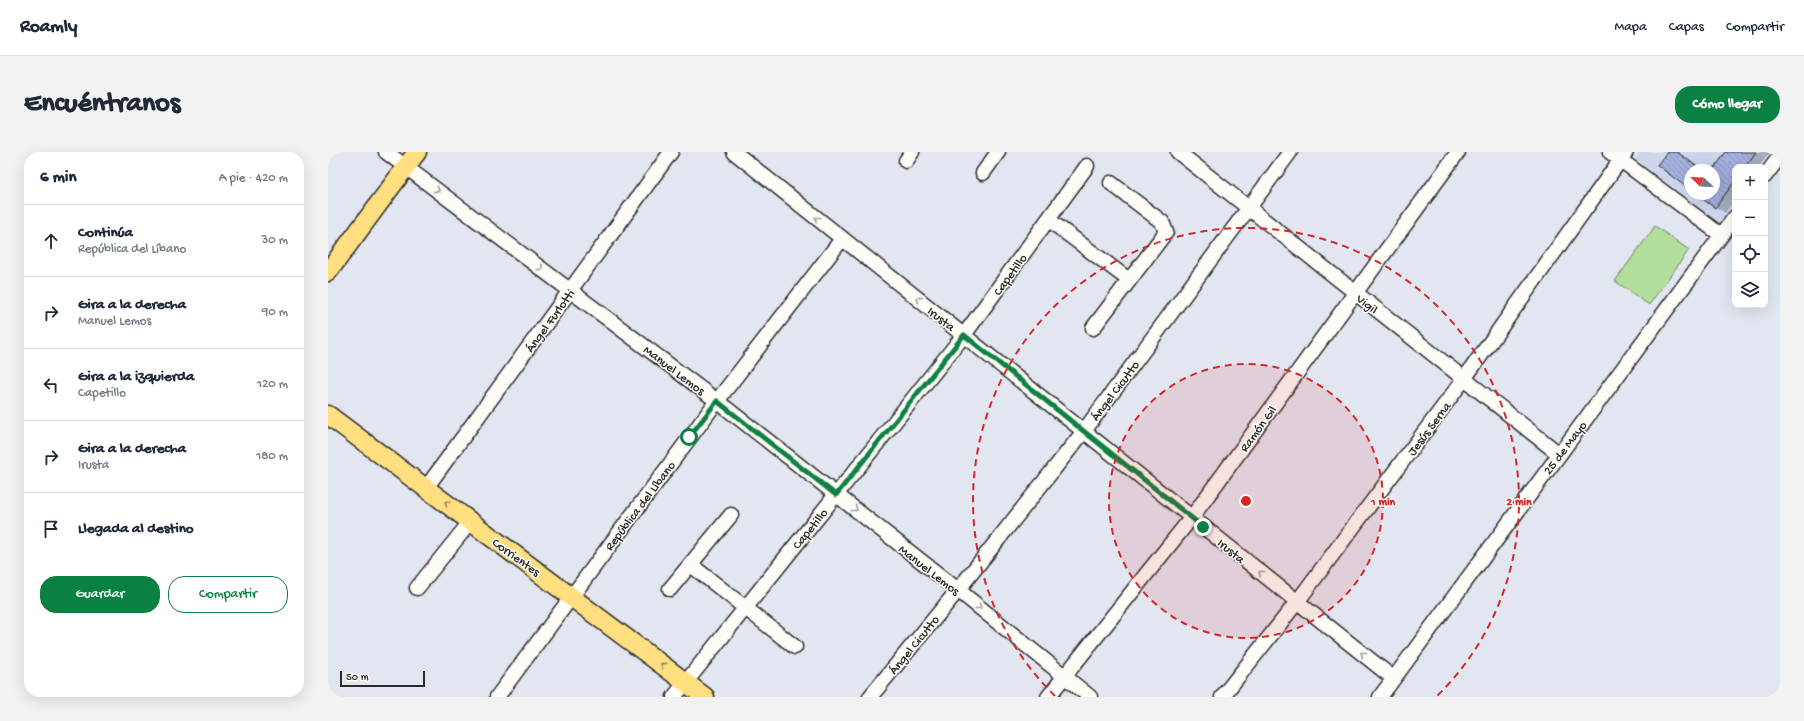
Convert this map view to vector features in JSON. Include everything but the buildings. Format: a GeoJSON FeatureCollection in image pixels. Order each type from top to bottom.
{"type":"FeatureCollection","features":[{"type":"Feature","properties":{"kind":"main road"},"geometry":{"type":"LineString","coordinates":[[328,272],[416,152]]}},
{"type":"Feature","properties":{"kind":"main road","name":"Corrientes"},"geometry":{"type":"LineString","coordinates":[[328,415],[705,697]]}},
{"type":"Feature","properties":{"kind":"street","name":"Manuel Lemos"},"geometry":{"type":"LineString","coordinates":[[386,152],[717,401],[958,590],[1090,697]]}},
{"type":"Feature","properties":{"kind":"street","name":"Ángel Furlotti"},"geometry":{"type":"LineString","coordinates":[[426,488],[671,152]]}},
{"type":"Feature","properties":{"kind":"street","name":"Irusta"},"geometry":{"type":"LineString","coordinates":[[734,152],[1393,678]]}},
{"type":"Feature","properties":{"kind":"street"},"geometry":{"type":"LineString","coordinates":[[983,173],[998,152]]}},
{"type":"Feature","properties":{"kind":"street","name":"Vigil"},"geometry":{"type":"LineString","coordinates":[[1178,152],[1559,454]]}},
{"type":"Feature","properties":{"kind":"street","name":"Ángel Cicutto"},"geometry":{"type":"LineString","coordinates":[[870,697],[958,590],[1084,431],[1290,152]]}},
{"type":"Feature","properties":{"kind":"street","name":"Ramón Gil"},"geometry":{"type":"LineString","coordinates":[[1048,697],[1192,517],[1458,152]]}},
{"type":"Feature","properties":{"kind":"street"},"geometry":{"type":"LineString","coordinates":[[1619,155],[1721,235]]}},
{"type":"Feature","properties":{"kind":"street","name":"Jesús Serna"},"geometry":{"type":"LineString","coordinates":[[1222,697],[1297,602],[1464,380],[1619,155]]}},
{"type":"Feature","properties":{"kind":"street"},"geometry":{"type":"LineString","coordinates":[[1768,172],[1780,156]]}},
{"type":"Feature","properties":{"kind":"street","name":"Capetillo"},"geometry":{"type":"LineString","coordinates":[[674,697],[964,335],[1049,220],[1086,166]]}},
{"type":"Feature","properties":{"kind":"street"},"geometry":{"type":"LineString","coordinates":[[1094,328],[1166,232],[1162,222],[1111,183]]}},
{"type":"Feature","properties":{"kind":"street"},"geometry":{"type":"LineString","coordinates":[[1049,220],[1129,280]]}},
{"type":"Feature","properties":{"kind":"street","name":"25 de Mayo"},"geometry":{"type":"LineString","coordinates":[[1380,697],[1732,221]]}},
{"type":"Feature","properties":{"kind":"street","name":"República del Líbano"},"geometry":{"type":"LineString","coordinates":[[496,697],[717,401],[842,239]]}},
{"type":"Feature","properties":{"kind":"street"},"geometry":{"type":"LineString","coordinates":[[670,590],[731,515]]}},
{"type":"Feature","properties":{"kind":"street"},"geometry":{"type":"LineString","coordinates":[[418,588],[471,521]]}},
{"type":"Feature","properties":{"kind":"street"},"geometry":{"type":"LineString","coordinates":[[691,564],[795,647]]}},
{"type":"Feature","properties":{"kind":"shaded area"},"geometry":{"type":"Polygon","coordinates":[[[1640,152],[1771,152],[1762,164],[1732,164],[1732,205],[1719,223],[1689,200],[1720,200],[1720,164],[1684,164],[1684,196],[1635,159],[1640,152]]]}},
{"type":"Feature","properties":{"kind":"green space"},"geometry":{"type":"Polygon","coordinates":[[[1655,226],[1689,250],[1649,305],[1615,281],[1655,226]]]}},
{"type":"Feature","properties":{"kind":"route"},"geometry":{"type":"LineString","coordinates":[[689,437],[717,401],[836,495],[964,335],[1203,527]]}}]}
